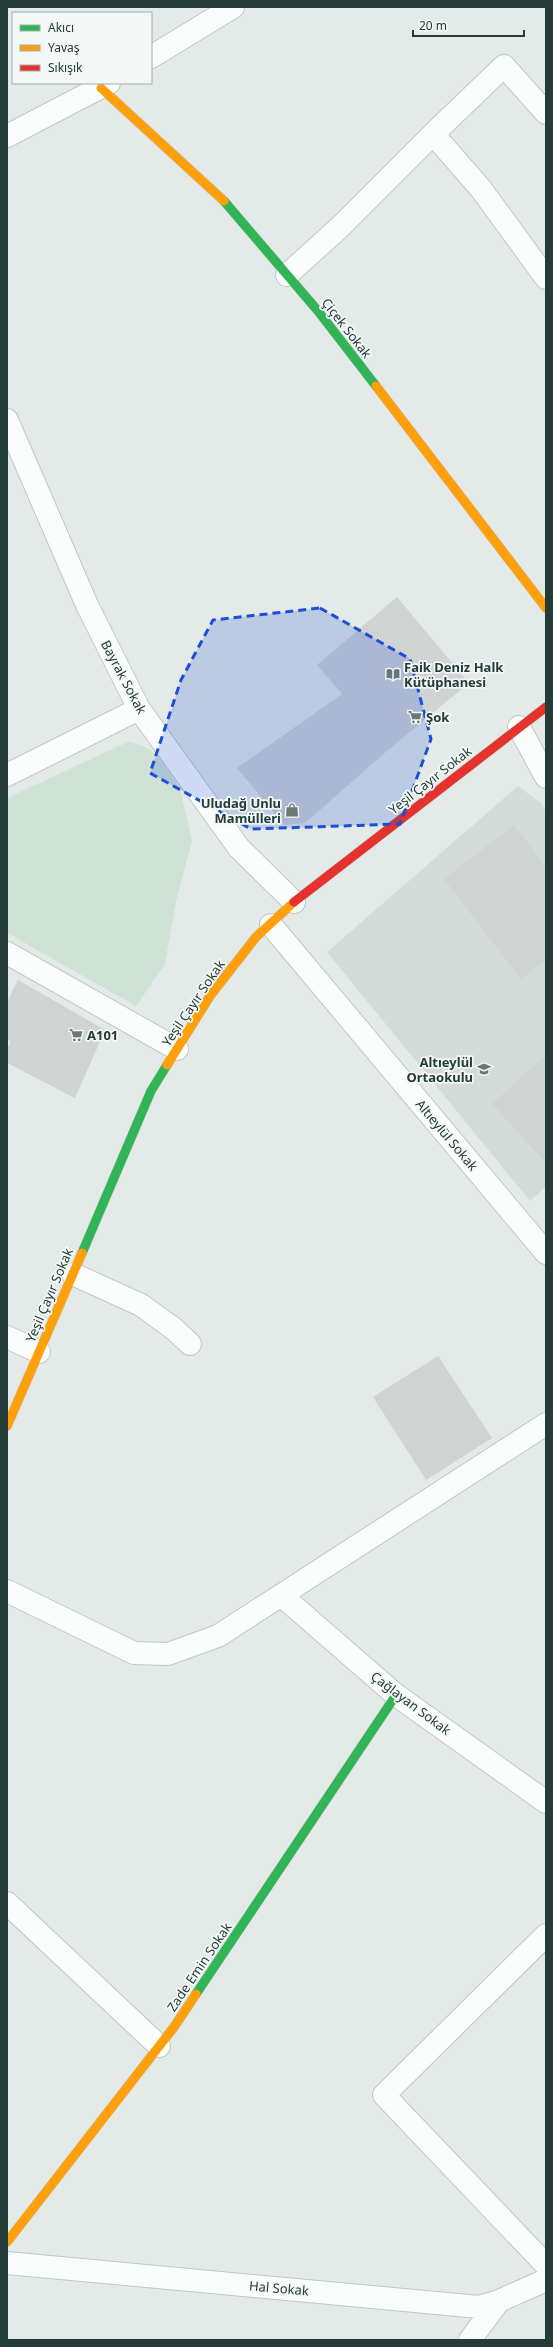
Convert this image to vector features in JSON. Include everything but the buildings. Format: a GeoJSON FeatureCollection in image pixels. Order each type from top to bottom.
{"type":"FeatureCollection","features":[{"type":"Feature","properties":{"kind":"street"},"geometry":{"type":"LineString","coordinates":[[152,56],[233,7]]}},
{"type":"Feature","properties":{"kind":"street"},"geometry":{"type":"LineString","coordinates":[[287,275],[340,227],[433,134],[504,66],[546,113]]}},
{"type":"Feature","properties":{"kind":"street"},"geometry":{"type":"LineString","coordinates":[[7,136],[105,86]]}},
{"type":"Feature","properties":{"kind":"street","name":"Çiçek Sokak"},"geometry":{"type":"LineString","coordinates":[[105,86],[227,204],[318,311],[546,608]]}},
{"type":"Feature","properties":{"kind":"street"},"geometry":{"type":"LineString","coordinates":[[433,134],[481,189],[546,278]]}},
{"type":"Feature","properties":{"kind":"street","name":"Bayrak Sokak"},"geometry":{"type":"LineString","coordinates":[[7,420],[87,605],[139,709],[239,848],[294,902]]}},
{"type":"Feature","properties":{"kind":"street","name":"Yeşil Çayır Sokak"},"geometry":{"type":"LineString","coordinates":[[7,1426],[151,1091],[215,990],[256,937],[271,925],[294,902],[546,707]]}},
{"type":"Feature","properties":{"kind":"street"},"geometry":{"type":"LineString","coordinates":[[7,775],[139,709]]}},
{"type":"Feature","properties":{"kind":"street"},"geometry":{"type":"LineString","coordinates":[[519,727],[546,777]]}},
{"type":"Feature","properties":{"kind":"street","name":"Altıeylül Sokak"},"geometry":{"type":"LineString","coordinates":[[271,925],[546,1253]]}},
{"type":"Feature","properties":{"kind":"street"},"geometry":{"type":"LineString","coordinates":[[7,953],[177,1049]]}},
{"type":"Feature","properties":{"kind":"street"},"geometry":{"type":"LineString","coordinates":[[72,1274],[142,1305],[174,1329],[190,1344]]}},
{"type":"Feature","properties":{"kind":"street"},"geometry":{"type":"LineString","coordinates":[[7,1337],[38,1352]]}},
{"type":"Feature","properties":{"kind":"street"},"geometry":{"type":"LineString","coordinates":[[7,1591],[134,1653],[168,1654],[218,1636],[546,1424]]}},
{"type":"Feature","properties":{"kind":"street","name":"Çağlayan Sokak"},"geometry":{"type":"LineString","coordinates":[[282,1596],[396,1695],[546,1802]]}},
{"type":"Feature","properties":{"kind":"street","name":"Zade Emin Sokak"},"geometry":{"type":"LineString","coordinates":[[7,2242],[159,2046],[396,1695]]}},
{"type":"Feature","properties":{"kind":"street"},"geometry":{"type":"LineString","coordinates":[[7,1903],[159,2046]]}},
{"type":"Feature","properties":{"kind":"street"},"geometry":{"type":"LineString","coordinates":[[546,1936],[384,2095],[546,2265]]}},
{"type":"Feature","properties":{"kind":"street","name":"Hal Sokak"},"geometry":{"type":"LineString","coordinates":[[7,2263],[479,2307],[499,2301],[546,2280]]}},
{"type":"Feature","properties":{"kind":"street"},"geometry":{"type":"LineString","coordinates":[[470,2340],[499,2301]]}},
{"type":"Feature","properties":{"kind":"highlighted area"},"geometry":{"type":"Polygon","coordinates":[[[320,608],[410,659],[431,739],[400,824],[251,829],[150,773],[181,680],[213,620],[320,608]]]}},
{"type":"Feature","properties":{"kind":"shaded area","name":"Altıeylül Ortaokulu"},"geometry":{"type":"Polygon","coordinates":[[[518,786],[542,804],[546,812],[546,1187],[530,1201],[327,952],[518,786]]]}},
{"type":"Feature","properties":{"kind":"green space"},"geometry":{"type":"Polygon","coordinates":[[[130,741],[149,749],[162,762],[180,789],[192,841],[176,901],[165,964],[136,1006],[7,933],[7,798],[130,741]]]}},
{"type":"Feature","properties":{"kind":"traffic: fast"},"geometry":{"type":"LineString","coordinates":[[224,201],[318,311],[376,386]]}},
{"type":"Feature","properties":{"kind":"traffic: fast"},"geometry":{"type":"LineString","coordinates":[[82,1253],[151,1091],[167,1065]]}},
{"type":"Feature","properties":{"kind":"traffic: fast"},"geometry":{"type":"LineString","coordinates":[[196,1994],[396,1695]]}},
{"type":"Feature","properties":{"kind":"traffic: slow"},"geometry":{"type":"LineString","coordinates":[[101,88],[224,201]]}},
{"type":"Feature","properties":{"kind":"traffic: slow"},"geometry":{"type":"LineString","coordinates":[[376,386],[546,608]]}},
{"type":"Feature","properties":{"kind":"traffic: slow"},"geometry":{"type":"LineString","coordinates":[[167,1065],[210,996],[256,937],[294,902]]}},
{"type":"Feature","properties":{"kind":"traffic: slow"},"geometry":{"type":"LineString","coordinates":[[7,1426],[82,1253]]}},
{"type":"Feature","properties":{"kind":"traffic: slow"},"geometry":{"type":"LineString","coordinates":[[7,2242],[174,2027],[196,1994]]}},
{"type":"Feature","properties":{"kind":"traffic: jam"},"geometry":{"type":"LineString","coordinates":[[294,902],[546,707]]}},
{"type":"Feature","properties":{"kind":"place","name":"Faik Deniz Halk Kütüphanesi"},"geometry":{"type":"Point","coordinates":[393,674]}},
{"type":"Feature","properties":{"kind":"place","name":"Şok"},"geometry":{"type":"Point","coordinates":[415,717]}},
{"type":"Feature","properties":{"kind":"place","name":"Uludağ Unlu Mamülleri"},"geometry":{"type":"Point","coordinates":[292,810]}},
{"type":"Feature","properties":{"kind":"place","name":"A101"},"geometry":{"type":"Point","coordinates":[76,1035]}},
{"type":"Feature","properties":{"kind":"place","name":"Altıeylül Ortaokulu"},"geometry":{"type":"Point","coordinates":[484,1069]}}]}
